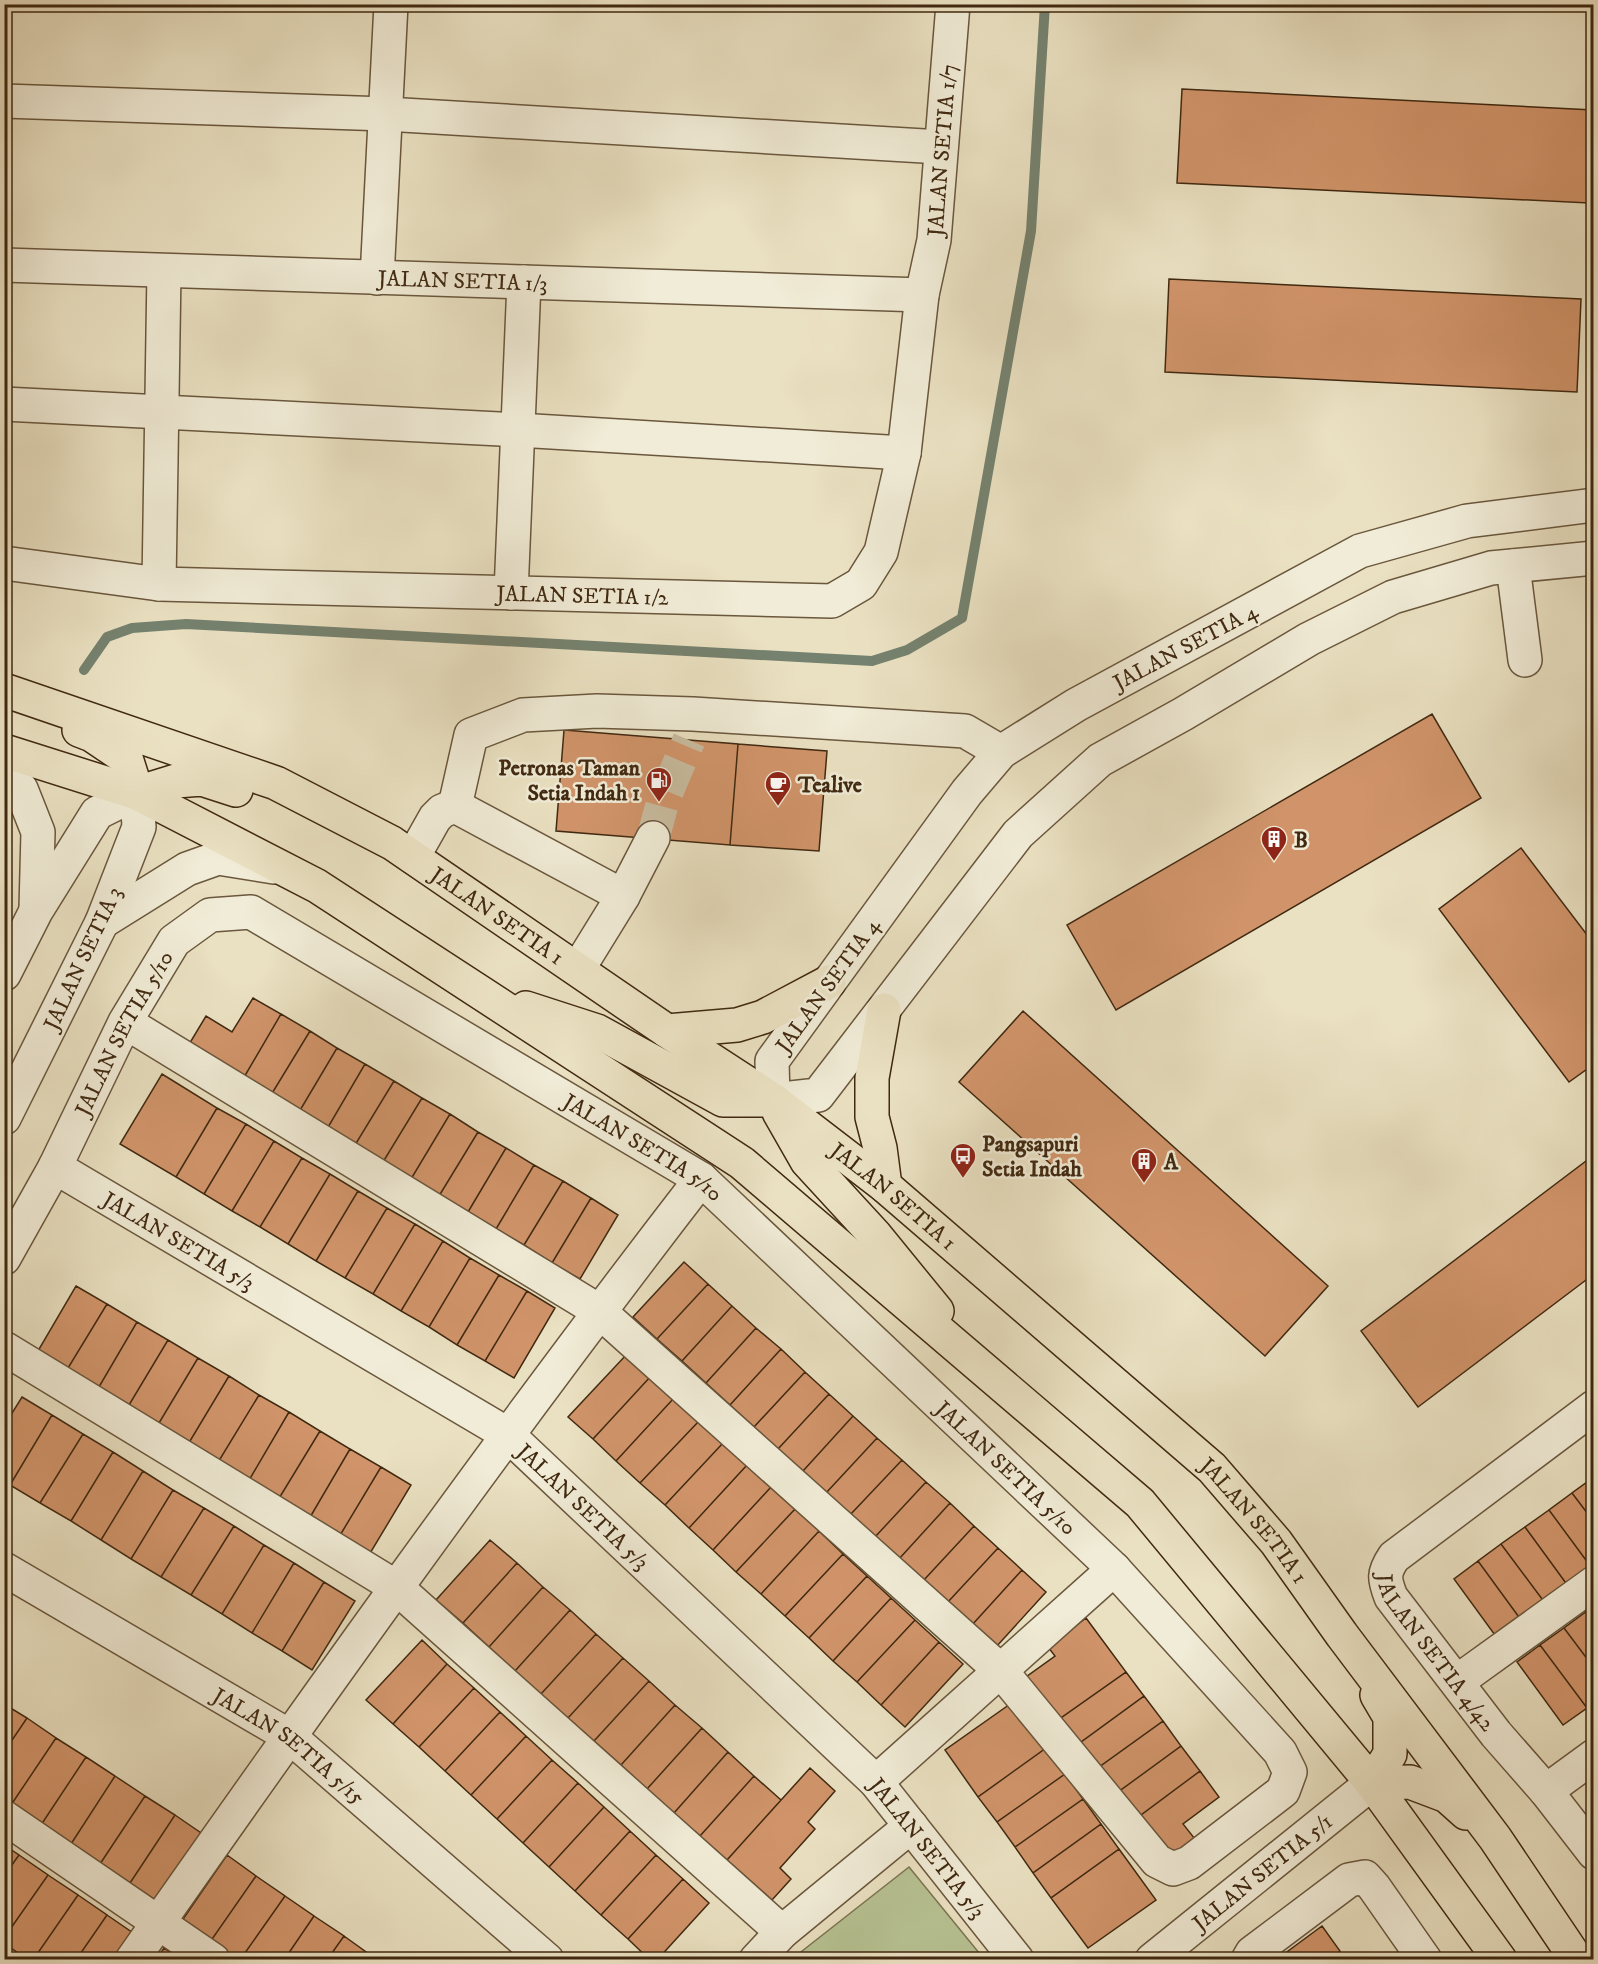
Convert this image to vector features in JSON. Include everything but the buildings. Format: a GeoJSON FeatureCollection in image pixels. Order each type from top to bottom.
{"type":"FeatureCollection","features":[{"type":"Feature","properties":{"kind":"main road","name":"JALAN SETIA 1"},"geometry":{"type":"LineString","coordinates":[[4,690],[276,783],[402,850],[667,1031],[773,1100],[885,1186],[1212,1468],[1276,1542],[1342,1635],[1495,1838],[1577,1959]]}},
{"type":"Feature","properties":{"kind":"main road","name":"JALAN SETIA 3"},"geometry":{"type":"LineString","coordinates":[[4,700],[92,735],[126,758],[137,793]]}},
{"type":"Feature","properties":{"kind":"main road"},"geometry":{"type":"LineString","coordinates":[[4,751],[137,793],[285,868],[317,886],[742,1163],[1140,1503],[1372,1784],[1500,1959]]}},
{"type":"Feature","properties":{"kind":"main road"},"geometry":{"type":"LineString","coordinates":[[137,793],[176,781],[202,779],[402,850]]}},
{"type":"Feature","properties":{"kind":"main road"},"geometry":{"type":"LineString","coordinates":[[667,1031],[737,1025],[763,1017],[829,982]]}},
{"type":"Feature","properties":{"kind":"main road"},"geometry":{"type":"LineString","coordinates":[[486,996],[597,1031],[723,1100],[773,1100],[807,1161],[875,1234],[987,1373]]}},
{"type":"Feature","properties":{"kind":"main road"},"geometry":{"type":"LineString","coordinates":[[884,1010],[872,1078],[872,1117],[880,1148],[885,1186]]}},
{"type":"Feature","properties":{"kind":"main road"},"geometry":{"type":"LineString","coordinates":[[1342,1635],[1390,1717],[1389,1754],[1372,1784]]}},
{"type":"Feature","properties":{"kind":"main road"},"geometry":{"type":"LineString","coordinates":[[1372,1784],[1410,1782],[1446,1796],[1495,1838]]}},
{"type":"Feature","properties":{"kind":"street"},"geometry":{"type":"LineString","coordinates":[[377,278],[391,4]]}},
{"type":"Feature","properties":{"kind":"street","name":"JALAN SETIA 1/7"},"geometry":{"type":"LineString","coordinates":[[922,295],[934,240],[953,4]]}},
{"type":"Feature","properties":{"kind":"street"},"geometry":{"type":"LineString","coordinates":[[4,101],[386,114],[941,147]]}},
{"type":"Feature","properties":{"kind":"street","name":"JALAN SETIA 1/3"},"geometry":{"type":"LineString","coordinates":[[4,265],[922,295]]}},
{"type":"Feature","properties":{"kind":"street"},"geometry":{"type":"LineString","coordinates":[[159,584],[164,271]]}},
{"type":"Feature","properties":{"kind":"street"},"geometry":{"type":"LineString","coordinates":[[511,592],[524,282]]}},
{"type":"Feature","properties":{"kind":"street","name":"JALAN SETIA 1/2"},"geometry":{"type":"LineString","coordinates":[[4,563],[159,584],[832,601],[861,584],[881,552],[904,453],[922,295]]}},
{"type":"Feature","properties":{"kind":"street"},"geometry":{"type":"LineString","coordinates":[[4,404],[518,430],[904,453]]}},
{"type":"Feature","properties":{"kind":"street","name":"JALAN SETIA 4"},"geometry":{"type":"LineString","coordinates":[[773,1100],[772,1061],[967,792],[1001,752],[1076,705],[1360,551],[1467,521],[1593,505]]}},
{"type":"Feature","properties":{"kind":"street"},"geometry":{"type":"LineString","coordinates":[[773,1100],[818,1095],[1018,834],[1100,760],[1309,639],[1393,597],[1491,568],[1593,558]]}},
{"type":"Feature","properties":{"kind":"street"},"geometry":{"type":"LineString","coordinates":[[1513,566],[1525,660]]}},
{"type":"Feature","properties":{"kind":"street"},"geometry":{"type":"LineString","coordinates":[[455,806],[471,735],[523,716],[597,711],[691,727],[965,731],[1001,752]]}},
{"type":"Feature","properties":{"kind":"street"},"geometry":{"type":"LineString","coordinates":[[4,771],[21,789],[38,832],[36,911]]}},
{"type":"Feature","properties":{"kind":"street"},"geometry":{"type":"LineString","coordinates":[[4,974],[36,911],[97,813],[137,793]]}},
{"type":"Feature","properties":{"kind":"street","name":"JALAN SETIA 3"},"geometry":{"type":"LineString","coordinates":[[4,1118],[102,922],[139,827],[137,793]]}},
{"type":"Feature","properties":{"kind":"street"},"geometry":{"type":"LineString","coordinates":[[402,850],[442,810],[455,806],[623,896]]}},
{"type":"Feature","properties":{"kind":"street"},"geometry":{"type":"LineString","coordinates":[[578,969],[623,896],[653,838]]}},
{"type":"Feature","properties":{"kind":"street"},"geometry":{"type":"LineString","coordinates":[[102,922],[187,868],[218,858],[285,868]]}},
{"type":"Feature","properties":{"kind":"street","name":"JALAN SETIA 5/10"},"geometry":{"type":"LineString","coordinates":[[4,1258],[55,1167],[125,1022],[174,941],[210,915],[251,912],[701,1179],[1114,1569],[1280,1752],[1290,1772],[1282,1791],[1189,1863],[1173,1869],[1157,1861],[1001,1671]]}},
{"type":"Feature","properties":{"kind":"street"},"geometry":{"type":"LineString","coordinates":[[125,1022],[599,1311],[1001,1671]]}},
{"type":"Feature","properties":{"kind":"street","name":"JALAN SETIA 5/3"},"geometry":{"type":"LineString","coordinates":[[55,1167],[507,1434],[876,1782],[1017,1959]]}},
{"type":"Feature","properties":{"kind":"street"},"geometry":{"type":"LineString","coordinates":[[132,1959],[289,1736],[507,1434],[701,1179]]}},
{"type":"Feature","properties":{"kind":"street"},"geometry":{"type":"LineString","coordinates":[[4,1348],[396,1587],[782,1932]]}},
{"type":"Feature","properties":{"kind":"street","name":"JALAN SETIA 4/42"},"geometry":{"type":"LineString","coordinates":[[1593,1407],[1394,1557],[1388,1566],[1385,1581],[1391,1597],[1458,1681],[1496,1734],[1546,1791],[1593,1853]]}},
{"type":"Feature","properties":{"kind":"street","name":"JALAN SETIA 5/15"},"geometry":{"type":"LineString","coordinates":[[4,1569],[289,1736],[547,1959]]}},
{"type":"Feature","properties":{"kind":"street"},"geometry":{"type":"LineString","coordinates":[[876,1782],[1114,1569]]}},
{"type":"Feature","properties":{"kind":"street"},"geometry":{"type":"LineString","coordinates":[[1458,1681],[1593,1582]]}},
{"type":"Feature","properties":{"kind":"street"},"geometry":{"type":"LineString","coordinates":[[1546,1791],[1593,1756]]}},
{"type":"Feature","properties":{"kind":"street","name":"JALAN SETIA 5/1"},"geometry":{"type":"LineString","coordinates":[[1152,1959],[1372,1784]]}},
{"type":"Feature","properties":{"kind":"street"},"geometry":{"type":"LineString","coordinates":[[4,1817],[213,1959]]}},
{"type":"Feature","properties":{"kind":"street"},"geometry":{"type":"LineString","coordinates":[[756,1959],[782,1932],[911,1826]]}},
{"type":"Feature","properties":{"kind":"street"},"geometry":{"type":"LineString","coordinates":[[1248,1959],[1252,1953],[1349,1880],[1365,1877],[1425,1959]]}},
{"type":"Feature","properties":{"kind":"green space"},"geometry":{"type":"Polygon","coordinates":[[[909,1867],[984,1959],[792,1959],[909,1867]]]}},
{"type":"Feature","properties":{"kind":"waterway"},"geometry":{"type":"LineString","coordinates":[[84,670],[107,637],[132,628],[186,624],[872,661],[907,650],[962,618],[1031,231],[1045,4]]}},
{"type":"Feature","properties":{"kind":"tunnel"},"geometry":{"type":"LineString","coordinates":[[653,838],[663,801],[689,740]]}},
{"type":"Feature","properties":{"kind":"place","name":"Petronas Taman Setia Indah 1"},"geometry":{"type":"Point","coordinates":[659,803]}},
{"type":"Feature","properties":{"kind":"place","name":"Tealive"},"geometry":{"type":"Point","coordinates":[778,807]}},
{"type":"Feature","properties":{"kind":"place","name":"B"},"geometry":{"type":"Point","coordinates":[1274,862]}},
{"type":"Feature","properties":{"kind":"place","name":"Pangsapuri Setia Indah"},"geometry":{"type":"Point","coordinates":[963,1179]}},
{"type":"Feature","properties":{"kind":"place","name":"A"},"geometry":{"type":"Point","coordinates":[1144,1184]}}]}
